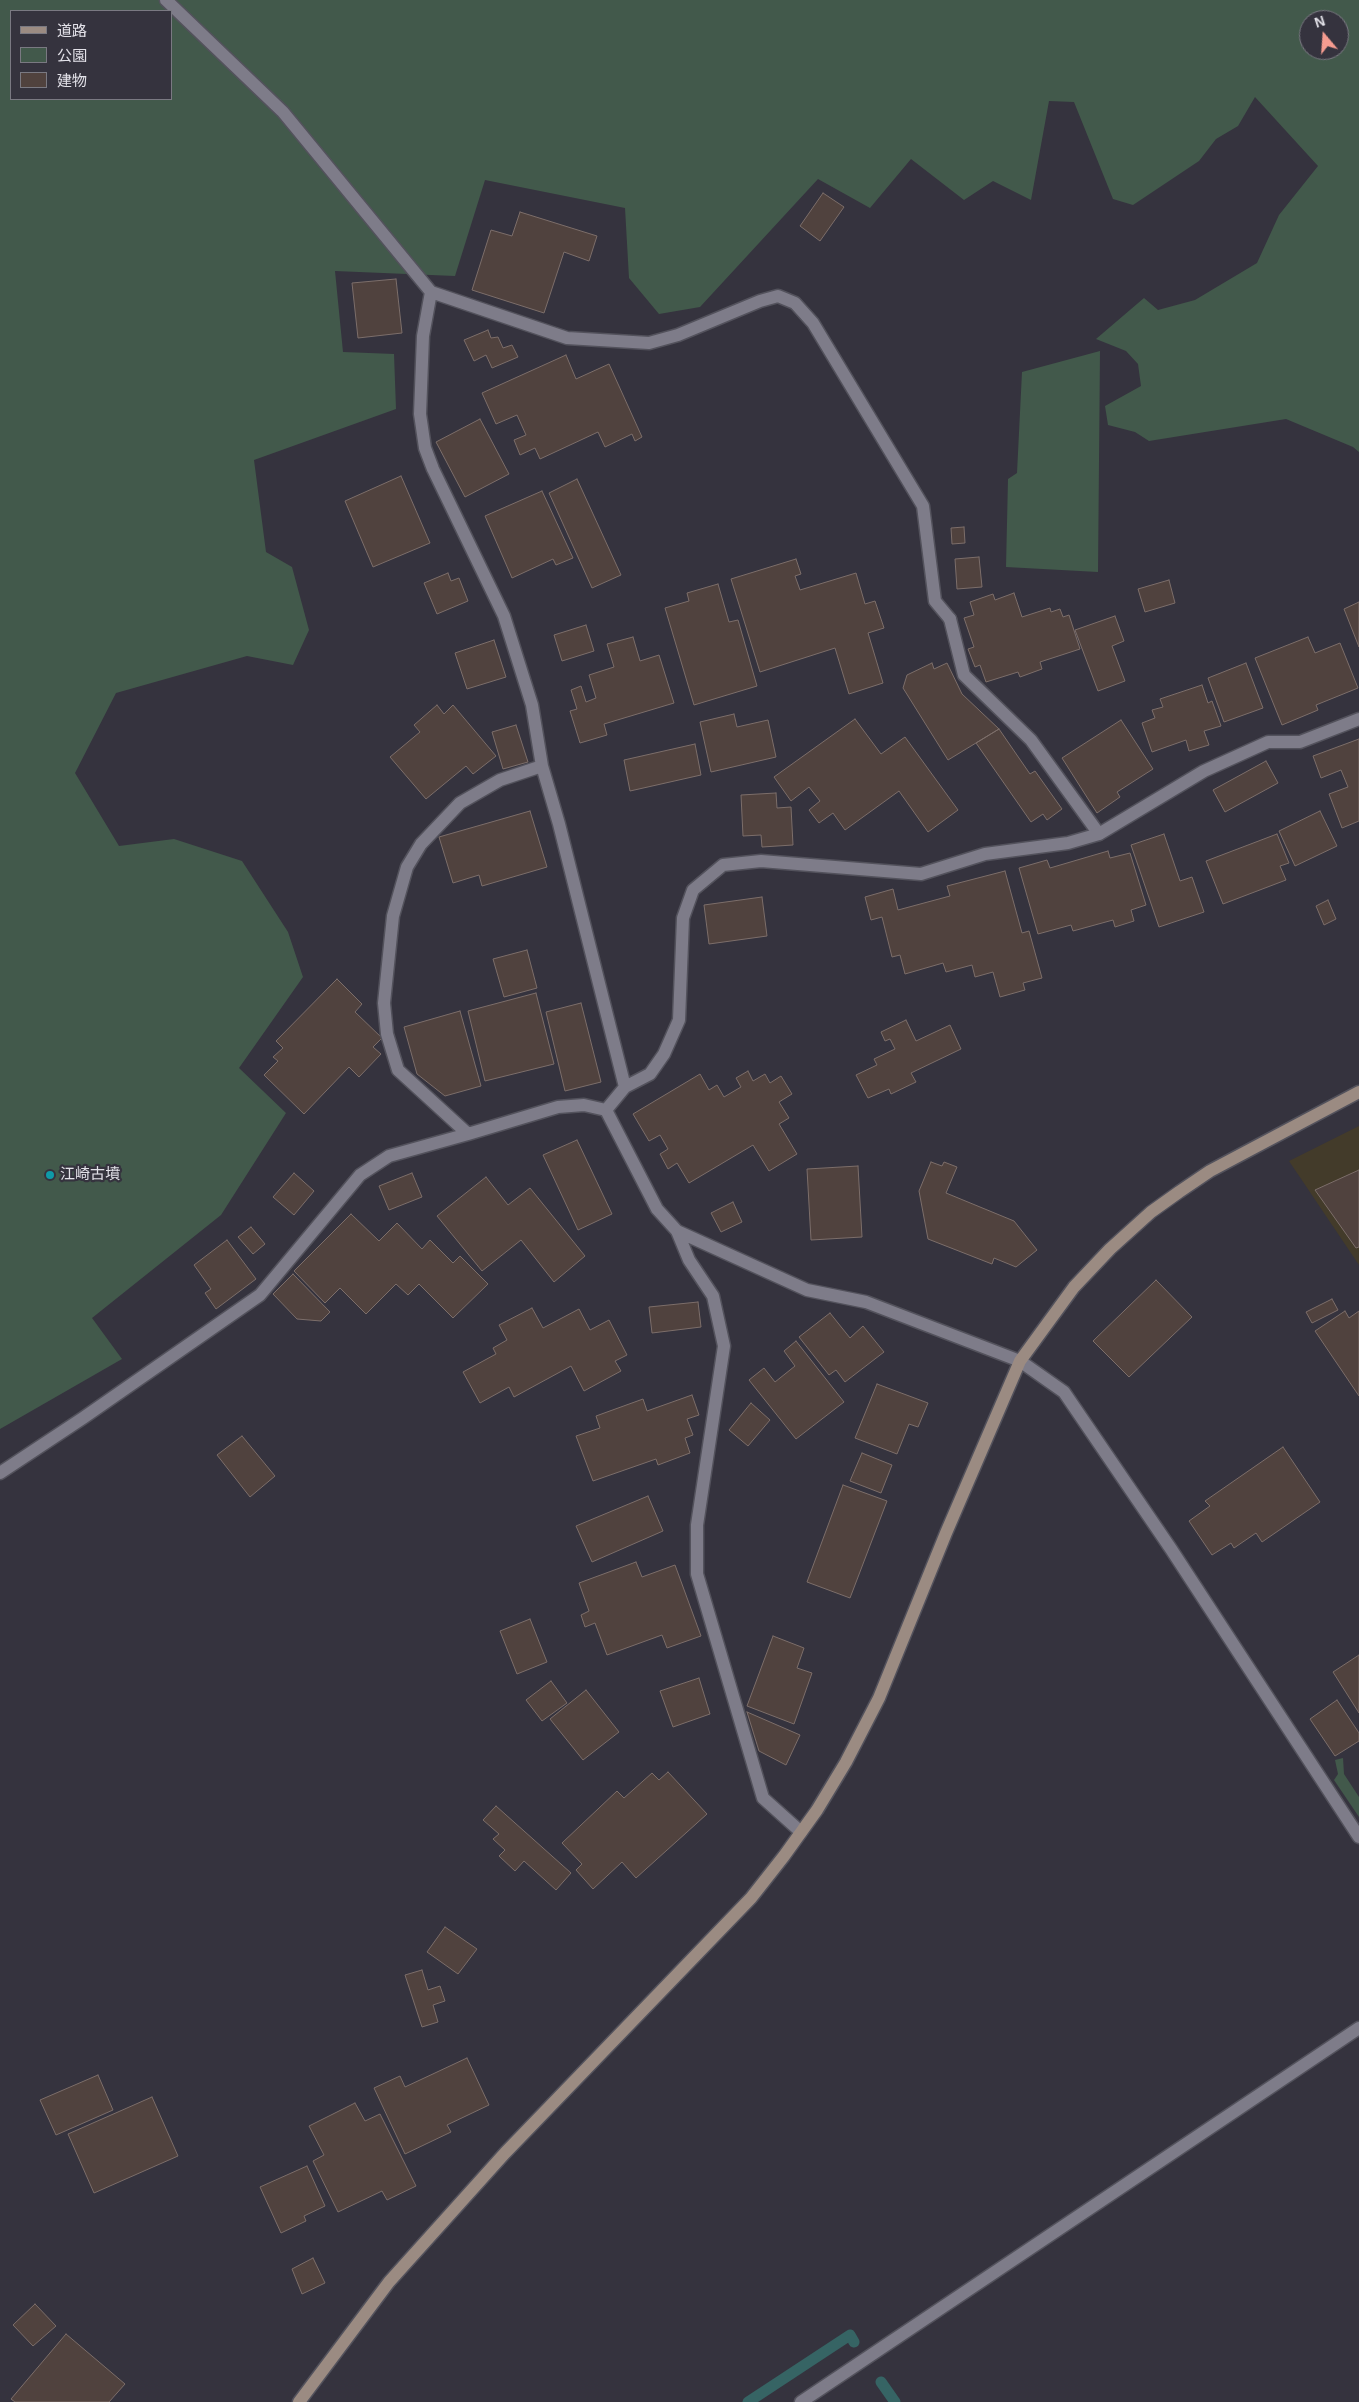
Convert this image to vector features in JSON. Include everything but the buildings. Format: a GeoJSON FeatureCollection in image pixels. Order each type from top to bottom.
{"type":"FeatureCollection","features":[{"type":"Feature","properties":{"kind":"street"},"geometry":{"type":"LineString","coordinates":[[166,0],[282,112],[431,292],[566,338],[649,343],[678,335],[760,301],[778,296],[795,303],[813,323],[924,506],[935,602],[950,619],[964,675],[1031,740],[1099,834]]}},
{"type":"Feature","properties":{"kind":"street"},"geometry":{"type":"LineString","coordinates":[[431,292],[423,336],[420,414],[425,448],[433,470],[504,616],[532,705],[542,766],[559,824],[625,1087]]}},
{"type":"Feature","properties":{"kind":"street"},"geometry":{"type":"LineString","coordinates":[[606,1110],[625,1087],[650,1074],[664,1054],[679,1020],[683,918],[693,890],[723,865],[761,861],[921,874],[985,854],[1068,843],[1099,834],[1204,771],[1268,742],[1300,742],[1359,719]]}},
{"type":"Feature","properties":{"kind":"street"},"geometry":{"type":"LineString","coordinates":[[468,1134],[398,1070],[387,1034],[384,1003],[393,916],[407,867],[421,844],[460,803],[500,780],[542,766]]}},
{"type":"Feature","properties":{"kind":"street"},"geometry":{"type":"LineString","coordinates":[[299,2402],[389,2282],[506,2154],[751,1898],[801,1832],[846,1762],[879,1698],[946,1533],[1020,1361],[1074,1287],[1110,1249],[1151,1212],[1210,1171],[1359,1092]]}},
{"type":"Feature","properties":{"kind":"street"},"geometry":{"type":"LineString","coordinates":[[0,1472],[83,1418],[260,1295],[360,1175],[389,1156],[558,1107],[584,1105],[606,1110],[657,1208],[677,1231],[689,1260],[713,1296],[724,1346],[697,1525],[697,1574],[763,1798],[801,1832]]}},
{"type":"Feature","properties":{"kind":"street"},"geometry":{"type":"LineString","coordinates":[[677,1231],[807,1290],[866,1302],[1020,1361],[1064,1392],[1171,1549],[1359,1837]]}},
{"type":"Feature","properties":{"kind":"street"},"geometry":{"type":"LineString","coordinates":[[801,2402],[1359,2028]]}},
{"type":"Feature","properties":{"kind":"shaded area"},"geometry":{"type":"Polygon","coordinates":[[[1359,1126],[1359,1265],[1289,1161],[1359,1126]]]}},
{"type":"Feature","properties":{"kind":"green space"},"geometry":{"type":"Polygon","coordinates":[[[0,0],[1359,0],[1359,452],[1353,447],[1286,419],[1149,441],[1135,432],[1108,425],[1105,406],[1141,386],[1138,364],[1126,351],[1096,339],[1144,298],[1158,310],[1195,300],[1257,263],[1279,215],[1318,166],[1255,97],[1238,126],[1216,139],[1199,161],[1133,205],[1113,199],[1074,102],[1049,101],[1031,200],[993,181],[964,200],[911,159],[870,208],[818,179],[700,307],[659,314],[629,278],[625,208],[485,180],[455,276],[335,271],[343,352],[394,354],[396,409],[254,460],[266,552],[292,567],[309,630],[293,665],[247,656],[116,693],[75,773],[119,846],[174,839],[242,861],[288,932],[303,977],[239,1068],[286,1113],[221,1215],[92,1318],[122,1359],[0,1429],[0,0]]]}},
{"type":"Feature","properties":{"kind":"green space"},"geometry":{"type":"Polygon","coordinates":[[[1100,351],[1098,572],[1006,567],[1008,479],[1017,473],[1022,372],[1100,351]]]}},
{"type":"Feature","properties":{"kind":"green space"},"geometry":{"type":"Polygon","coordinates":[[[1343,1758],[1344,1774],[1359,1797],[1359,1817],[1334,1780],[1338,1774],[1335,1760],[1343,1758]]]}},
{"type":"Feature","properties":{"kind":"waterway"},"geometry":{"type":"LineString","coordinates":[[748,2402],[850,2335],[854,2342]]}},
{"type":"Feature","properties":{"kind":"waterway"},"geometry":{"type":"LineString","coordinates":[[881,2382],[895,2402]]}},
{"type":"Feature","properties":{"kind":"place","name":"江崎古墳"},"geometry":{"type":"Point","coordinates":[50,1175]}}]}
